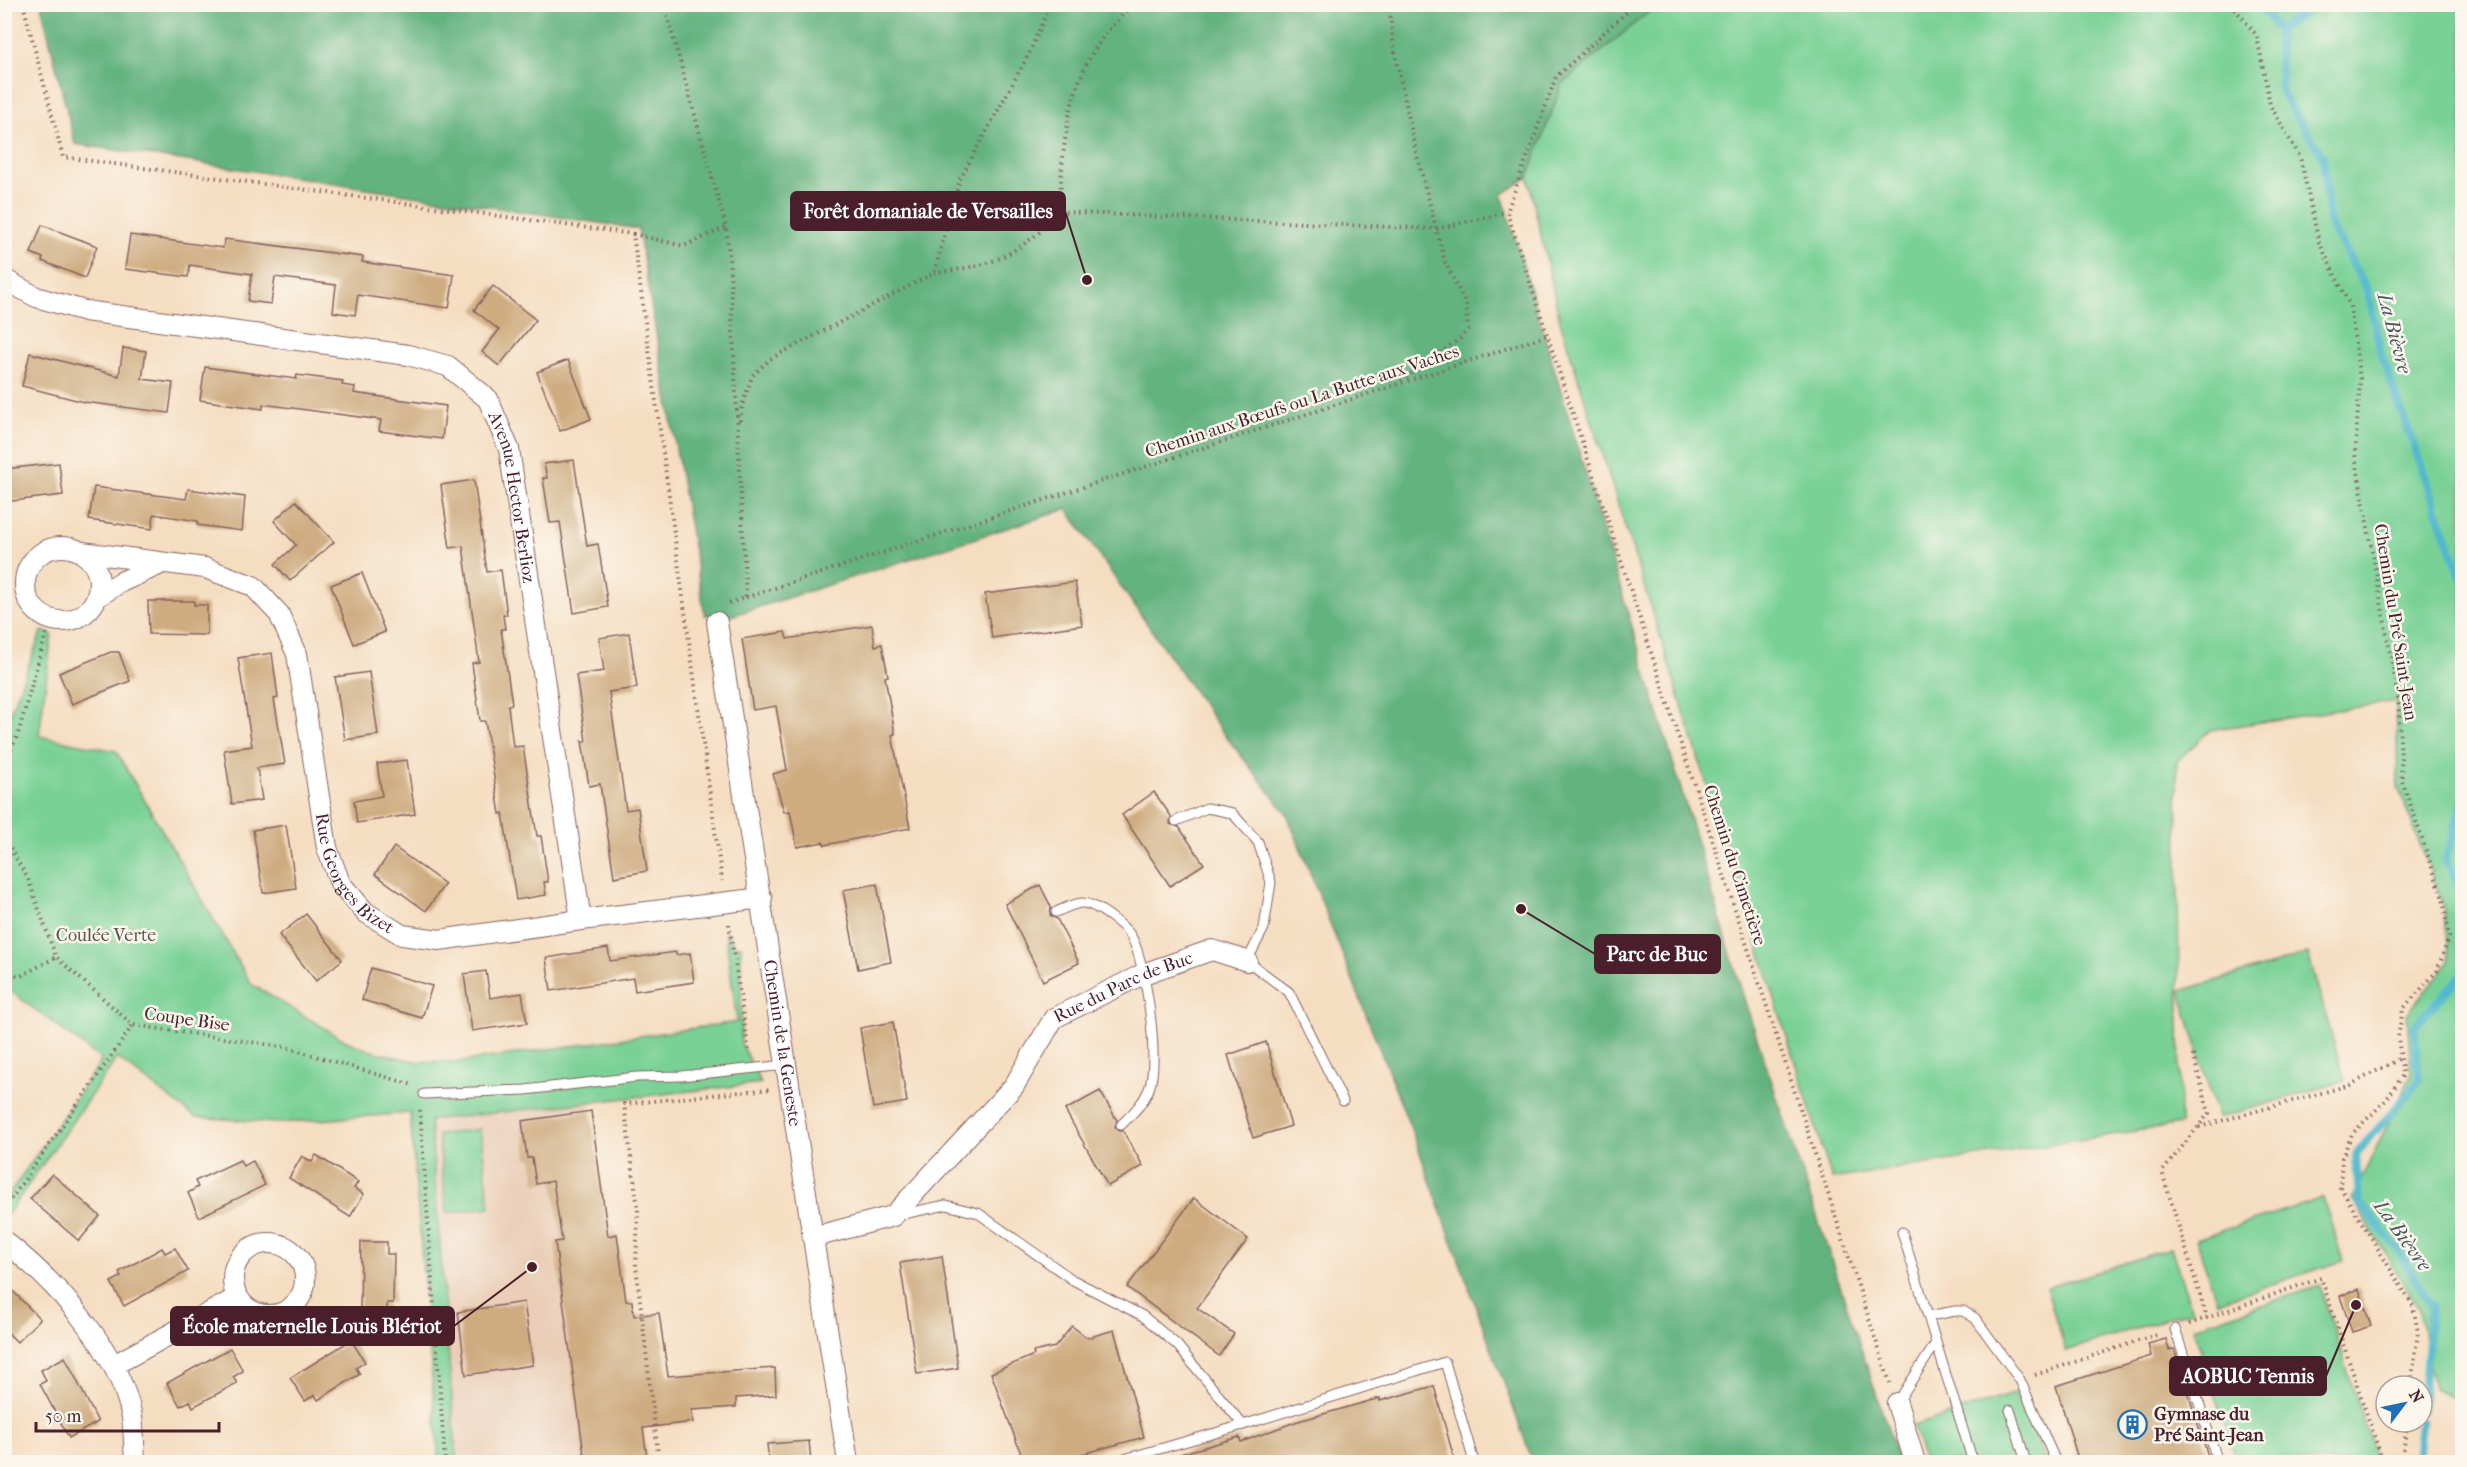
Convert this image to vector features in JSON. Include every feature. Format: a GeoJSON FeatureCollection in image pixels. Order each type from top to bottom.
{"type":"FeatureCollection","features":[{"type":"Feature","properties":{"kind":"street","name":"Avenue Hector Berlioz"},"geometry":{"type":"LineString","coordinates":[[4,279],[36,297],[84,311],[408,355],[448,366],[488,399],[509,449],[581,920]]}},
{"type":"Feature","properties":{"kind":"street","name":"Rue Georges Bizet"},"geometry":{"type":"LineString","coordinates":[[50,619],[36,610],[29,601],[26,583],[30,566],[37,556],[58,546],[70,547],[82,552],[205,568],[253,586],[279,615],[297,654],[327,848],[340,883],[365,912],[402,935],[439,940],[762,898]]}},
{"type":"Feature","properties":{"kind":"street"},"geometry":{"type":"LineString","coordinates":[[50,619],[70,620],[81,616],[91,608],[97,597],[99,577],[96,567],[82,552]]}},
{"type":"Feature","properties":{"kind":"street"},"geometry":{"type":"LineString","coordinates":[[97,597],[121,582],[163,563]]}},
{"type":"Feature","properties":{"kind":"street","name":"Chemin de la Geneste"},"geometry":{"type":"LineString","coordinates":[[717,622],[762,898],[848,1462]]}},
{"type":"Feature","properties":{"kind":"street","name":"Rue du Parc de Buc"},"geometry":{"type":"LineString","coordinates":[[893,1216],[1014,1086],[1054,1018],[1143,974],[1212,950],[1247,961]]}},
{"type":"Feature","properties":{"kind":"street"},"geometry":{"type":"LineString","coordinates":[[814,1237],[893,1216]]}},
{"type":"Feature","properties":{"kind":"street"},"geometry":{"type":"LineString","coordinates":[[4,1241],[35,1265],[65,1296],[114,1365],[132,1416],[135,1462]]}},
{"type":"Feature","properties":{"kind":"street"},"geometry":{"type":"LineString","coordinates":[[114,1365],[238,1298]]}},
{"type":"Feature","properties":{"kind":"street"},"geometry":{"type":"LineString","coordinates":[[1897,1403],[1915,1462]]}},
{"type":"Feature","properties":{"kind":"lane"},"geometry":{"type":"LineString","coordinates":[[1176,820],[1207,808],[1232,813],[1258,842],[1271,882],[1264,928],[1247,961]]}},
{"type":"Feature","properties":{"kind":"lane"},"geometry":{"type":"LineString","coordinates":[[1056,912],[1082,903],[1105,912],[1130,935],[1143,974],[1154,1048],[1150,1087],[1139,1107],[1121,1125]]}},
{"type":"Feature","properties":{"kind":"lane","name":"Rue du Parc de Buc"},"geometry":{"type":"LineString","coordinates":[[1247,961],[1289,992],[1343,1101]]}},
{"type":"Feature","properties":{"kind":"lane"},"geometry":{"type":"LineString","coordinates":[[424,1094],[525,1090],[637,1077],[681,1076],[788,1065]]}},
{"type":"Feature","properties":{"kind":"lane"},"geometry":{"type":"LineString","coordinates":[[893,1216],[946,1205],[978,1213],[1073,1280],[1143,1316],[1177,1345],[1243,1425]]}},
{"type":"Feature","properties":{"kind":"lane"},"geometry":{"type":"LineString","coordinates":[[1902,1232],[1973,1462]]}},
{"type":"Feature","properties":{"kind":"lane"},"geometry":{"type":"LineString","coordinates":[[1929,1316],[1963,1311],[1975,1318],[2020,1380],[2056,1462]]}},
{"type":"Feature","properties":{"kind":"lane"},"geometry":{"type":"LineString","coordinates":[[2175,1329],[2218,1462]]}},
{"type":"Feature","properties":{"kind":"lane"},"geometry":{"type":"LineString","coordinates":[[1897,1403],[1936,1343]]}},
{"type":"Feature","properties":{"kind":"lane"},"geometry":{"type":"LineString","coordinates":[[1114,1462],[1243,1425],[1445,1362],[1474,1462]]}},
{"type":"Feature","properties":{"kind":"lane"},"geometry":{"type":"LineString","coordinates":[[2010,1410],[2026,1462]]}},
{"type":"Feature","properties":{"kind":"path"},"geometry":{"type":"LineString","coordinates":[[664,4],[726,227],[746,597]]}},
{"type":"Feature","properties":{"kind":"path"},"geometry":{"type":"LineString","coordinates":[[934,273],[960,178],[1029,54],[1050,4]]}},
{"type":"Feature","properties":{"kind":"path"},"geometry":{"type":"LineString","coordinates":[[739,436],[742,406],[752,376],[770,359],[934,273],[992,262],[1038,235],[1054,220],[1059,212],[1064,146],[1072,95],[1098,43],[1132,4]]}},
{"type":"Feature","properties":{"kind":"path"},"geometry":{"type":"LineString","coordinates":[[1389,4],[1393,42],[1411,130],[1445,262],[1466,305],[1468,329],[1461,338],[1398,383]]}},
{"type":"Feature","properties":{"kind":"path"},"geometry":{"type":"LineString","coordinates":[[1548,335],[1507,212],[1556,77],[1635,4]]}},
{"type":"Feature","properties":{"kind":"path","name":"Chemin du Pré Saint-Jean"},"geometry":{"type":"LineString","coordinates":[[2231,4],[2257,36],[2270,105],[2300,157],[2319,242],[2350,306],[2360,380],[2355,455],[2398,698],[2402,781],[2443,899],[2449,937],[2437,971],[2403,1009],[2398,1037],[2403,1075],[2386,1100],[2352,1134],[2342,1158],[2340,1187],[2413,1306],[2418,1332],[2413,1374]]}},
{"type":"Feature","properties":{"kind":"path"},"geometry":{"type":"LineString","coordinates":[[1059,212],[1437,229],[1507,212]]}},
{"type":"Feature","properties":{"kind":"path"},"geometry":{"type":"LineString","coordinates":[[633,234],[684,246],[726,227]]}},
{"type":"Feature","properties":{"kind":"path","name":"Chemin aux Bœufs ou La Butte aux Vaches"},"geometry":{"type":"LineString","coordinates":[[717,622],[716,609],[746,597],[1548,335]]}},
{"type":"Feature","properties":{"kind":"path","name":"Chemin du Cimetière"},"geometry":{"type":"LineString","coordinates":[[1548,335],[1897,1403]]}},
{"type":"Feature","properties":{"kind":"path"},"geometry":{"type":"LineString","coordinates":[[4,766],[18,734],[50,619]]}},
{"type":"Feature","properties":{"kind":"path","name":"Coupe Bise"},"geometry":{"type":"LineString","coordinates":[[4,838],[28,879],[56,957],[133,1025],[285,1047],[411,1083],[424,1094]]}},
{"type":"Feature","properties":{"kind":"path"},"geometry":{"type":"LineString","coordinates":[[725,901],[752,1070]]}},
{"type":"Feature","properties":{"kind":"path"},"geometry":{"type":"LineString","coordinates":[[4,972],[21,976],[56,957]]}},
{"type":"Feature","properties":{"kind":"path"},"geometry":{"type":"LineString","coordinates":[[4,1209],[133,1025]]}},
{"type":"Feature","properties":{"kind":"path"},"geometry":{"type":"LineString","coordinates":[[2193,1055],[2209,1113],[2162,1172],[2207,1318]]}},
{"type":"Feature","properties":{"kind":"path"},"geometry":{"type":"LineString","coordinates":[[2198,1127],[2350,1085],[2401,1058]]}},
{"type":"Feature","properties":{"kind":"path"},"geometry":{"type":"LineString","coordinates":[[659,1462],[636,1266],[639,1209],[624,1104],[791,1086]]}},
{"type":"Feature","properties":{"kind":"path"},"geometry":{"type":"LineString","coordinates":[[424,1094],[419,1103],[445,1462]]}},
{"type":"Feature","properties":{"kind":"path"},"geometry":{"type":"LineString","coordinates":[[2020,1380],[2322,1278],[2383,1462]]}},
{"type":"Feature","properties":{"kind":"path"},"geometry":{"type":"LineString","coordinates":[[2402,1462],[2406,1434]]}},
{"type":"Feature","properties":{"kind":"shaded area"},"geometry":{"type":"Polygon","coordinates":[[[590,1102],[604,1208],[617,1234],[626,1301],[632,1301],[633,1308],[628,1309],[647,1458],[613,1462],[457,1462],[430,1120],[590,1102]]]}},
{"type":"Feature","properties":{"kind":"green space"},"geometry":{"type":"Polygon","coordinates":[[[41,5],[1657,5],[1562,84],[1528,177],[1502,195],[1746,1005],[1899,1462],[1533,1462],[1410,1126],[1287,814],[1221,730],[1067,509],[731,616],[705,615],[638,229],[75,144],[41,5]]]}},
{"type":"Feature","properties":{"kind":"green space"},"geometry":{"type":"Polygon","coordinates":[[[1657,5],[2462,5],[2462,1401],[2434,1389],[2434,1374],[2431,1374],[2419,1310],[2352,1198],[2411,1076],[2407,1014],[2449,962],[2443,904],[2398,787],[2396,701],[2210,730],[2177,761],[2180,1124],[1832,1179],[1560,321],[1528,177],[1562,84],[1657,5]]]}},
{"type":"Feature","properties":{"kind":"green space","name":"Coulée Verte"},"geometry":{"type":"Polygon","coordinates":[[[42,631],[52,634],[39,736],[116,751],[251,984],[346,1041],[371,1051],[415,1061],[460,1062],[737,1022],[725,930],[735,946],[741,946],[741,1043],[761,1083],[430,1120],[457,1462],[439,1462],[410,1113],[279,1123],[195,1117],[117,1058],[5,1218],[5,1200],[102,1060],[5,987],[5,726],[42,631]]]}},
{"type":"Feature","properties":{"kind":"green space"},"geometry":{"type":"Polygon","coordinates":[[[2308,954],[2345,1081],[2218,1118],[2180,991],[2308,954]]]}},
{"type":"Feature","properties":{"kind":"green space"},"geometry":{"type":"Polygon","coordinates":[[[480,1129],[490,1207],[447,1213],[438,1135],[480,1129]]]}},
{"type":"Feature","properties":{"kind":"green space"},"geometry":{"type":"Polygon","coordinates":[[[2323,1198],[2343,1261],[2217,1302],[2196,1239],[2323,1198]]]}},
{"type":"Feature","properties":{"kind":"green space"},"geometry":{"type":"Polygon","coordinates":[[[2171,1248],[2192,1310],[2066,1351],[2046,1288],[2171,1248]]]}},
{"type":"Feature","properties":{"kind":"green space"},"geometry":{"type":"Polygon","coordinates":[[[2320,1286],[2377,1462],[2237,1462],[2193,1327],[2320,1286]]]}},
{"type":"Feature","properties":{"kind":"green space"},"geometry":{"type":"Polygon","coordinates":[[[2016,1393],[2046,1462],[1924,1462],[1913,1426],[2016,1393]]]}},
{"type":"Feature","properties":{"kind":"building"},"geometry":{"type":"Polygon","coordinates":[[[42,225],[97,246],[85,278],[42,261],[43,258],[31,253],[42,225]]]}},
{"type":"Feature","properties":{"kind":"building"},"geometry":{"type":"Polygon","coordinates":[[[130,235],[223,248],[225,239],[363,257],[362,262],[454,275],[449,308],[358,295],[355,315],[333,312],[336,285],[275,277],[271,304],[248,301],[252,274],[190,265],[188,277],[125,269],[130,235]]]}},
{"type":"Feature","properties":{"kind":"building"},"geometry":{"type":"Polygon","coordinates":[[[493,286],[536,320],[499,366],[482,352],[499,330],[474,310],[493,286]]]}},
{"type":"Feature","properties":{"kind":"building"},"geometry":{"type":"Polygon","coordinates":[[[123,348],[146,351],[142,379],[173,383],[169,413],[84,402],[22,386],[30,353],[119,376],[123,348]]]}},
{"type":"Feature","properties":{"kind":"building"},"geometry":{"type":"Polygon","coordinates":[[[568,360],[591,419],[560,431],[537,372],[568,360]]]}},
{"type":"Feature","properties":{"kind":"building"},"geometry":{"type":"Polygon","coordinates":[[[205,367],[296,379],[297,375],[343,381],[342,385],[355,387],[354,393],[446,406],[442,439],[379,431],[381,420],[263,404],[263,409],[200,400],[205,367]]]}},
{"type":"Feature","properties":{"kind":"building"},"geometry":{"type":"Polygon","coordinates":[[[574,460],[587,546],[598,544],[608,607],[574,613],[560,522],[550,523],[543,478],[547,478],[544,464],[574,460]]]}},
{"type":"Feature","properties":{"kind":"building"},"geometry":{"type":"Polygon","coordinates":[[[59,463],[63,495],[4,502],[4,469],[59,463]]]}},
{"type":"Feature","properties":{"kind":"building"},"geometry":{"type":"Polygon","coordinates":[[[474,480],[487,572],[501,570],[507,615],[503,615],[505,629],[501,629],[512,704],[508,705],[513,747],[523,746],[537,836],[541,836],[548,882],[544,882],[546,895],[516,900],[503,813],[500,814],[485,721],[480,721],[472,663],[479,662],[463,546],[450,548],[441,485],[474,480]]]}},
{"type":"Feature","properties":{"kind":"building"},"geometry":{"type":"Polygon","coordinates":[[[94,487],[186,499],[188,489],[245,497],[242,531],[197,525],[198,521],[154,514],[152,529],[89,520],[94,487]]]}},
{"type":"Feature","properties":{"kind":"building"},"geometry":{"type":"Polygon","coordinates":[[[296,501],[334,542],[290,581],[275,564],[296,545],[274,521],[296,501]]]}},
{"type":"Feature","properties":{"kind":"building"},"geometry":{"type":"Polygon","coordinates":[[[362,573],[385,632],[354,644],[331,585],[362,573]]]}},
{"type":"Feature","properties":{"kind":"building"},"geometry":{"type":"Polygon","coordinates":[[[1075,582],[1082,625],[992,638],[985,594],[1075,582]]]}},
{"type":"Feature","properties":{"kind":"building"},"geometry":{"type":"Polygon","coordinates":[[[148,601],[194,601],[194,605],[207,605],[207,635],[149,634],[148,601]]]}},
{"type":"Feature","properties":{"kind":"building"},"geometry":{"type":"Polygon","coordinates":[[[872,625],[875,646],[882,644],[888,676],[885,677],[895,734],[892,735],[910,828],[825,845],[823,842],[797,847],[790,811],[784,812],[773,774],[787,770],[776,706],[753,710],[742,639],[785,632],[787,639],[872,625]]]}},
{"type":"Feature","properties":{"kind":"building"},"geometry":{"type":"Polygon","coordinates":[[[629,633],[637,688],[609,692],[626,810],[638,808],[647,871],[614,877],[600,784],[589,786],[582,741],[586,741],[576,675],[604,671],[599,638],[629,633]]]}},
{"type":"Feature","properties":{"kind":"building"},"geometry":{"type":"Polygon","coordinates":[[[111,652],[119,652],[130,681],[72,704],[59,673],[111,652]]]}},
{"type":"Feature","properties":{"kind":"building"},"geometry":{"type":"Polygon","coordinates":[[[272,653],[278,698],[274,699],[285,764],[257,768],[262,800],[232,804],[224,750],[252,746],[238,658],[272,653]]]}},
{"type":"Feature","properties":{"kind":"building"},"geometry":{"type":"Polygon","coordinates":[[[369,672],[378,735],[345,740],[335,677],[369,672]]]}},
{"type":"Feature","properties":{"kind":"building"},"geometry":{"type":"Polygon","coordinates":[[[407,760],[415,814],[357,823],[354,801],[382,796],[377,764],[407,760]]]}},
{"type":"Feature","properties":{"kind":"building"},"geometry":{"type":"Polygon","coordinates":[[[1154,792],[1171,816],[1170,824],[1179,827],[1204,864],[1170,886],[1122,815],[1154,792]]]}},
{"type":"Feature","properties":{"kind":"building"},"geometry":{"type":"Polygon","coordinates":[[[286,825],[296,888],[263,893],[253,830],[286,825]]]}},
{"type":"Feature","properties":{"kind":"building"},"geometry":{"type":"Polygon","coordinates":[[[394,847],[445,884],[426,911],[375,874],[394,847]]]}},
{"type":"Feature","properties":{"kind":"building"},"geometry":{"type":"Polygon","coordinates":[[[877,884],[891,962],[858,969],[843,890],[877,884]]]}},
{"type":"Feature","properties":{"kind":"building"},"geometry":{"type":"Polygon","coordinates":[[[1040,885],[1051,907],[1050,915],[1057,919],[1079,963],[1043,981],[1005,904],[1040,885]]]}},
{"type":"Feature","properties":{"kind":"building"},"geometry":{"type":"Polygon","coordinates":[[[306,914],[342,960],[316,981],[279,935],[306,914]]]}},
{"type":"Feature","properties":{"kind":"building"},"geometry":{"type":"Polygon","coordinates":[[[608,948],[610,961],[676,952],[676,955],[690,953],[694,982],[635,991],[633,978],[551,991],[546,958],[608,948]]]}},
{"type":"Feature","properties":{"kind":"building"},"geometry":{"type":"Polygon","coordinates":[[[371,968],[432,986],[422,1018],[362,1000],[371,968]]]}},
{"type":"Feature","properties":{"kind":"building"},"geometry":{"type":"Polygon","coordinates":[[[486,971],[490,998],[522,993],[527,1023],[472,1031],[464,974],[486,971]]]}},
{"type":"Feature","properties":{"kind":"building"},"geometry":{"type":"Polygon","coordinates":[[[893,1022],[907,1102],[873,1108],[860,1028],[893,1022]]]}},
{"type":"Feature","properties":{"kind":"building"},"geometry":{"type":"Polygon","coordinates":[[[1266,1042],[1291,1126],[1253,1138],[1228,1055],[1266,1042]]]}},
{"type":"Feature","properties":{"kind":"building"},"geometry":{"type":"Polygon","coordinates":[[[1100,1091],[1117,1120],[1115,1127],[1123,1131],[1143,1166],[1108,1186],[1065,1110],[1100,1091]]]}},
{"type":"Feature","properties":{"kind":"building"},"geometry":{"type":"Polygon","coordinates":[[[591,1111],[608,1236],[617,1234],[626,1301],[632,1301],[634,1316],[659,1313],[668,1376],[775,1368],[776,1395],[736,1398],[736,1407],[692,1410],[693,1422],[643,1428],[647,1458],[613,1462],[585,1462],[555,1242],[562,1241],[553,1181],[536,1184],[532,1158],[527,1158],[522,1121],[591,1111]]]}},
{"type":"Feature","properties":{"kind":"building"},"geometry":{"type":"Polygon","coordinates":[[[316,1155],[358,1182],[354,1188],[364,1194],[350,1217],[289,1178],[302,1156],[312,1162],[316,1155]]]}},
{"type":"Feature","properties":{"kind":"building"},"geometry":{"type":"Polygon","coordinates":[[[240,1160],[243,1166],[253,1161],[265,1185],[199,1217],[188,1193],[198,1187],[195,1181],[240,1160]]]}},
{"type":"Feature","properties":{"kind":"building"},"geometry":{"type":"Polygon","coordinates":[[[52,1174],[100,1216],[79,1241],[30,1199],[52,1174]]]}},
{"type":"Feature","properties":{"kind":"building"},"geometry":{"type":"Polygon","coordinates":[[[1194,1198],[1248,1239],[1197,1308],[1234,1334],[1219,1356],[1127,1287],[1194,1198]]]}},
{"type":"Feature","properties":{"kind":"building"},"geometry":{"type":"Polygon","coordinates":[[[361,1242],[387,1242],[387,1254],[394,1254],[393,1303],[387,1303],[387,1315],[360,1315],[361,1242]]]}},
{"type":"Feature","properties":{"kind":"building"},"geometry":{"type":"Polygon","coordinates":[[[162,1248],[165,1253],[175,1248],[188,1271],[124,1306],[111,1282],[121,1277],[119,1272],[162,1248]]]}},
{"type":"Feature","properties":{"kind":"building"},"geometry":{"type":"Polygon","coordinates":[[[942,1256],[958,1368],[917,1374],[900,1263],[942,1256]]]}},
{"type":"Feature","properties":{"kind":"building"},"geometry":{"type":"Polygon","coordinates":[[[4,1282],[40,1319],[17,1342],[4,1329],[4,1282]]]}},
{"type":"Feature","properties":{"kind":"building"},"geometry":{"type":"Polygon","coordinates":[[[2359,1289],[2371,1326],[2352,1332],[2340,1296],[2359,1289]]]}},
{"type":"Feature","properties":{"kind":"building"},"geometry":{"type":"Polygon","coordinates":[[[524,1302],[533,1365],[466,1375],[458,1312],[524,1302]]]}},
{"type":"Feature","properties":{"kind":"building"},"geometry":{"type":"Polygon","coordinates":[[[1072,1326],[1087,1338],[1114,1330],[1144,1437],[1053,1462],[1024,1462],[991,1373],[1034,1355],[1033,1352],[1055,1347],[1072,1326]]]}},
{"type":"Feature","properties":{"kind":"building","name":"Gymnase du Pré Saint-Jean"},"geometry":{"type":"Polygon","coordinates":[[[2166,1339],[2169,1350],[2174,1349],[2210,1462],[2079,1462],[2056,1386],[2151,1356],[2148,1344],[2166,1339]]]}},
{"type":"Feature","properties":{"kind":"building"},"geometry":{"type":"Polygon","coordinates":[[[351,1340],[365,1362],[356,1368],[360,1374],[318,1400],[315,1395],[305,1401],[290,1378],[351,1340]]]}},
{"type":"Feature","properties":{"kind":"building"},"geometry":{"type":"Polygon","coordinates":[[[230,1348],[243,1371],[233,1377],[237,1383],[193,1407],[190,1401],[180,1406],[167,1383],[230,1348]]]}},
{"type":"Feature","properties":{"kind":"building"},"geometry":{"type":"Polygon","coordinates":[[[65,1357],[98,1422],[69,1438],[40,1384],[46,1381],[41,1370],[65,1357]]]}},
{"type":"Feature","properties":{"kind":"building"},"geometry":{"type":"Polygon","coordinates":[[[1434,1386],[1455,1462],[1171,1462],[1170,1457],[1239,1437],[1241,1442],[1295,1422],[1380,1398],[1380,1401],[1434,1386]]]}},
{"type":"Feature","properties":{"kind":"building"},"geometry":{"type":"Polygon","coordinates":[[[809,1441],[811,1462],[769,1462],[767,1444],[809,1441]]]}},
{"type":"Feature","properties":{"kind":"waterway","name":"La Bièvre"},"geometry":{"type":"LineString","coordinates":[[2259,4],[2278,30],[2282,94],[2323,156],[2329,222],[2368,291],[2381,354],[2462,579]]}},
{"type":"Feature","properties":{"kind":"waterway"},"geometry":{"type":"LineString","coordinates":[[2278,30],[2320,4]]}},
{"type":"Feature","properties":{"kind":"waterway","name":"La Bièvre"},"geometry":{"type":"LineString","coordinates":[[2462,805],[2446,859],[2462,891]]}},
{"type":"Feature","properties":{"kind":"waterway","name":"La Bièvre"},"geometry":{"type":"LineString","coordinates":[[2425,1374],[2431,1306],[2398,1249],[2359,1203],[2356,1154],[2419,1081],[2414,1026],[2462,975]]}},
{"type":"Feature","properties":{"kind":"waterway","name":"La Bièvre"},"geometry":{"type":"LineString","coordinates":[[2417,1462],[2420,1434]]}},
{"type":"Feature","properties":{"kind":"place","name":"Forêt domaniale de Versailles"},"geometry":{"type":"Point","coordinates":[1087,280]}},
{"type":"Feature","properties":{"kind":"place","name":"Parc de Buc"},"geometry":{"type":"Point","coordinates":[1521,909]}},
{"type":"Feature","properties":{"kind":"place","name":"École maternelle Louis Blériot"},"geometry":{"type":"Point","coordinates":[532,1267]}},
{"type":"Feature","properties":{"kind":"place","name":"AOBUC Tennis"},"geometry":{"type":"Point","coordinates":[2356,1305]}},
{"type":"Feature","properties":{"kind":"place","name":"Gymnase du Pré Saint-Jean"},"geometry":{"type":"Point","coordinates":[2133,1424]}}]}
